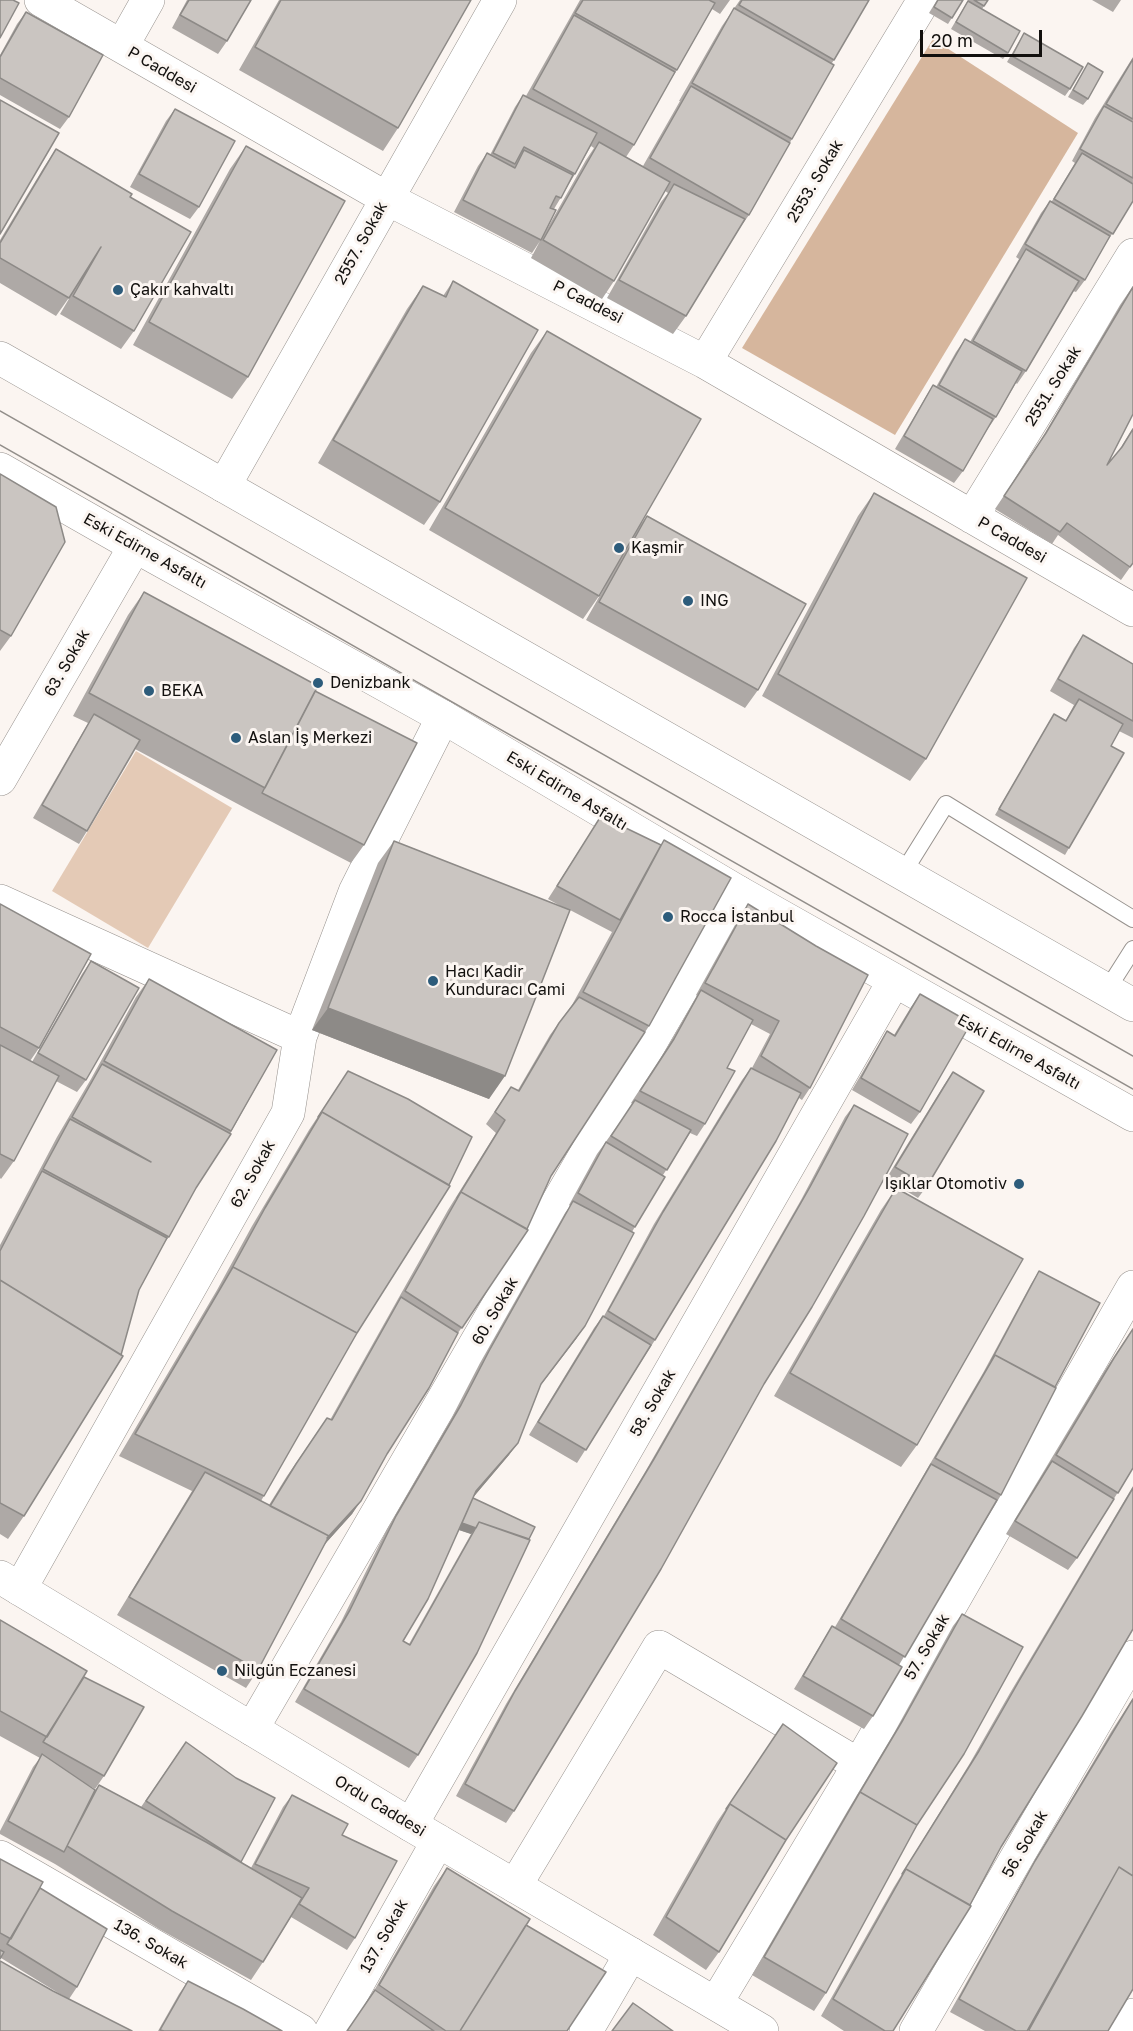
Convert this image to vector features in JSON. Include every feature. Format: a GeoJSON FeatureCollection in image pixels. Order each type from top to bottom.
{"type":"FeatureCollection","features":[{"type":"Feature","properties":{"kind":"street","name":"P Caddesi"},"geometry":{"type":"LineString","coordinates":[[41,0],[386,198],[705,362],[972,517],[1128,597]]}},
{"type":"Feature","properties":{"kind":"street"},"geometry":{"type":"LineString","coordinates":[[122,46],[148,0]]}},
{"type":"Feature","properties":{"kind":"street","name":"2557. Sokak"},"geometry":{"type":"LineString","coordinates":[[224,486],[500,0]]}},
{"type":"Feature","properties":{"kind":"street","name":"2553. Sokak"},"geometry":{"type":"LineString","coordinates":[[705,362],[924,0]]}},
{"type":"Feature","properties":{"kind":"street","name":"2551. Sokak"},"geometry":{"type":"LineString","coordinates":[[972,517],[1133,255]]}},
{"type":"Feature","properties":{"kind":"street"},"geometry":{"type":"LineString","coordinates":[[0,358],[1120,997]]}},
{"type":"Feature","properties":{"kind":"street","name":"Eski Edirne Asfaltı"},"geometry":{"type":"LineString","coordinates":[[0,469],[443,717],[738,892],[1133,1115]]}},
{"type":"Feature","properties":{"kind":"street","name":"63. Sokak"},"geometry":{"type":"LineString","coordinates":[[0,780],[135,546]]}},
{"type":"Feature","properties":{"kind":"street","name":"62. Sokak"},"geometry":{"type":"LineString","coordinates":[[10,1583],[288,1113],[300,1038],[355,892],[443,717]]}},
{"type":"Feature","properties":{"kind":"street","name":"60. Sokak"},"geometry":{"type":"LineString","coordinates":[[252,1729],[738,892]]}},
{"type":"Feature","properties":{"kind":"street"},"geometry":{"type":"LineString","coordinates":[[0,902],[300,1038]]}},
{"type":"Feature","properties":{"kind":"street","name":"58. Sokak"},"geometry":{"type":"LineString","coordinates":[[424,1833],[894,981]]}},
{"type":"Feature","properties":{"kind":"street","name":"57. Sokak"},"geometry":{"type":"LineString","coordinates":[[716,2003],[859,1765],[1133,1287]]}},
{"type":"Feature","properties":{"kind":"street","name":"Ordu Caddesi"},"geometry":{"type":"LineString","coordinates":[[10,1583],[424,1833],[762,2031]]}},
{"type":"Feature","properties":{"kind":"street"},"geometry":{"type":"LineString","coordinates":[[515,1886],[659,1647],[859,1765]]}},
{"type":"Feature","properties":{"kind":"street","name":"56. Sokak"},"geometry":{"type":"LineString","coordinates":[[916,2031],[1133,1657]]}},
{"type":"Feature","properties":{"kind":"street","name":"137. Sokak"},"geometry":{"type":"LineString","coordinates":[[331,2031],[424,1833]]}},
{"type":"Feature","properties":{"kind":"street","name":"136. Sokak"},"geometry":{"type":"LineString","coordinates":[[0,1857],[301,2031]]}},
{"type":"Feature","properties":{"kind":"street"},"geometry":{"type":"LineString","coordinates":[[586,2031],[631,1954]]}},
{"type":"Feature","properties":{"kind":"street"},"geometry":{"type":"LineString","coordinates":[[1123,2031],[1133,2015]]}},
{"type":"Feature","properties":{"kind":"lane"},"geometry":{"type":"LineString","coordinates":[[903,873],[946,804],[1133,920]]}},
{"type":"Feature","properties":{"kind":"lane"},"geometry":{"type":"LineString","coordinates":[[1120,997],[1133,949]]}},
{"type":"Feature","properties":{"kind":"shaded area"},"geometry":{"type":"Polygon","coordinates":[[[933,39],[1078,133],[895,435],[742,348],[933,39]]]}},
{"type":"Feature","properties":{"kind":"shaded area"},"geometry":{"type":"Polygon","coordinates":[[[136,751],[232,808],[148,948],[52,891],[136,751]]]}},
{"type":"Feature","properties":{"kind":"building"},"geometry":{"type":"Polygon","coordinates":[[[0,0],[13,0],[19,3],[0,38],[0,0]]]}},
{"type":"Feature","properties":{"kind":"building"},"geometry":{"type":"Polygon","coordinates":[[[189,0],[251,0],[227,41],[180,15],[189,0]]]}},
{"type":"Feature","properties":{"kind":"building"},"geometry":{"type":"Polygon","coordinates":[[[281,0],[471,0],[398,128],[255,47],[281,0]]]}},
{"type":"Feature","properties":{"kind":"building"},"geometry":{"type":"Polygon","coordinates":[[[583,0],[709,0],[715,3],[677,70],[575,13],[583,0]]]}},
{"type":"Feature","properties":{"kind":"building"},"geometry":{"type":"Polygon","coordinates":[[[742,0],[869,0],[834,60],[739,5],[742,0]]]}},
{"type":"Feature","properties":{"kind":"building"},"geometry":{"type":"Polygon","coordinates":[[[938,0],[963,0],[952,18],[934,7],[938,0]]]}},
{"type":"Feature","properties":{"kind":"building"},"geometry":{"type":"Polygon","coordinates":[[[974,0],[988,0],[984,6],[974,0]]]}},
{"type":"Feature","properties":{"kind":"building"},"geometry":{"type":"Polygon","coordinates":[[[968,1],[1020,31],[1008,53],[956,22],[968,1]]]}},
{"type":"Feature","properties":{"kind":"building"},"geometry":{"type":"Polygon","coordinates":[[[734,8],[834,65],[792,139],[692,83],[734,8]]]}},
{"type":"Feature","properties":{"kind":"building"},"geometry":{"type":"Polygon","coordinates":[[[26,12],[103,55],[69,117],[0,78],[0,57],[26,12]]]}},
{"type":"Feature","properties":{"kind":"building"},"geometry":{"type":"Polygon","coordinates":[[[574,15],[675,72],[634,145],[533,89],[574,15]]]}},
{"type":"Feature","properties":{"kind":"building"},"geometry":{"type":"Polygon","coordinates":[[[1024,33],[1083,67],[1070,89],[1012,56],[1024,33]]]}},
{"type":"Feature","properties":{"kind":"building"},"geometry":{"type":"Polygon","coordinates":[[[1133,59],[1133,119],[1106,104],[1133,59]]]}},
{"type":"Feature","properties":{"kind":"building"},"geometry":{"type":"Polygon","coordinates":[[[1088,63],[1103,72],[1088,99],[1073,90],[1088,63]]]}},
{"type":"Feature","properties":{"kind":"building"},"geometry":{"type":"Polygon","coordinates":[[[691,86],[790,143],[749,215],[650,158],[691,86]]]}},
{"type":"Feature","properties":{"kind":"building"},"geometry":{"type":"Polygon","coordinates":[[[523,95],[597,133],[575,174],[524,147],[515,164],[493,153],[523,95]]]}},
{"type":"Feature","properties":{"kind":"building"},"geometry":{"type":"Polygon","coordinates":[[[0,100],[59,133],[0,234],[0,100]]]}},
{"type":"Feature","properties":{"kind":"building"},"geometry":{"type":"Polygon","coordinates":[[[1104,106],[1133,122],[1133,178],[1080,149],[1104,106]]]}},
{"type":"Feature","properties":{"kind":"building"},"geometry":{"type":"Polygon","coordinates":[[[175,109],[235,141],[199,207],[139,174],[175,109]]]}},
{"type":"Feature","properties":{"kind":"building"},"geometry":{"type":"Polygon","coordinates":[[[599,142],[670,182],[614,281],[543,240],[599,142]]]}},
{"type":"Feature","properties":{"kind":"building"},"geometry":{"type":"Polygon","coordinates":[[[246,146],[345,201],[248,377],[149,322],[246,146]]]}},
{"type":"Feature","properties":{"kind":"building"},"geometry":{"type":"Polygon","coordinates":[[[56,149],[132,194],[130,197],[191,232],[134,331],[73,296],[101,247],[69,298],[0,258],[0,243],[56,149]]]}},
{"type":"Feature","properties":{"kind":"building"},"geometry":{"type":"Polygon","coordinates":[[[524,150],[573,175],[561,198],[556,196],[550,208],[556,210],[541,240],[463,200],[487,153],[515,168],[524,150]]]}},
{"type":"Feature","properties":{"kind":"building"},"geometry":{"type":"Polygon","coordinates":[[[1082,153],[1133,184],[1133,201],[1113,234],[1054,199],[1082,153]]]}},
{"type":"Feature","properties":{"kind":"building"},"geometry":{"type":"Polygon","coordinates":[[[674,184],[745,219],[686,316],[619,280],[674,184]]]}},
{"type":"Feature","properties":{"kind":"building"},"geometry":{"type":"Polygon","coordinates":[[[1050,201],[1110,236],[1085,280],[1025,244],[1050,201]]]}},
{"type":"Feature","properties":{"kind":"building"},"geometry":{"type":"Polygon","coordinates":[[[1026,249],[1079,281],[1026,371],[973,341],[1026,249]]]}},
{"type":"Feature","properties":{"kind":"building"},"geometry":{"type":"Polygon","coordinates":[[[453,281],[538,330],[440,502],[333,440],[423,286],[446,297],[453,281]]]}},
{"type":"Feature","properties":{"kind":"building"},"geometry":{"type":"Polygon","coordinates":[[[1133,287],[1133,414],[1107,465],[1133,429],[1133,563],[1130,567],[1067,523],[1060,532],[1004,496],[1046,433],[1133,287]]]}},
{"type":"Feature","properties":{"kind":"building"},"geometry":{"type":"Polygon","coordinates":[[[547,331],[701,419],[599,596],[445,508],[547,331]]]}},
{"type":"Feature","properties":{"kind":"building"},"geometry":{"type":"Polygon","coordinates":[[[965,339],[1022,371],[996,417],[939,385],[965,339]]]}},
{"type":"Feature","properties":{"kind":"building"},"geometry":{"type":"Polygon","coordinates":[[[933,385],[993,419],[963,471],[904,436],[933,385]]]}},
{"type":"Feature","properties":{"kind":"building"},"geometry":{"type":"Polygon","coordinates":[[[0,474],[56,507],[65,542],[11,636],[0,630],[0,474]]]}},
{"type":"Feature","properties":{"kind":"building"},"geometry":{"type":"Polygon","coordinates":[[[874,493],[1027,578],[926,759],[778,674],[874,493]]]}},
{"type":"Feature","properties":{"kind":"building"},"geometry":{"type":"Polygon","coordinates":[[[647,516],[806,604],[758,690],[599,602],[647,516]]]}},
{"type":"Feature","properties":{"kind":"building"},"geometry":{"type":"Polygon","coordinates":[[[144,592],[318,686],[265,788],[89,693],[144,592]]]}},
{"type":"Feature","properties":{"kind":"building"},"geometry":{"type":"Polygon","coordinates":[[[1083,635],[1133,664],[1133,721],[1058,679],[1083,635]]]}},
{"type":"Feature","properties":{"kind":"building"},"geometry":{"type":"Polygon","coordinates":[[[315,691],[417,743],[364,845],[262,793],[315,691]]]}},
{"type":"Feature","properties":{"kind":"building"},"geometry":{"type":"Polygon","coordinates":[[[1079,699],[1123,724],[1111,746],[1124,753],[1069,848],[999,809],[1054,714],[1066,721],[1079,699]]]}},
{"type":"Feature","properties":{"kind":"building"},"geometry":{"type":"Polygon","coordinates":[[[94,714],[140,740],[87,831],[42,805],[94,714]]]}},
{"type":"Feature","properties":{"kind":"building"},"geometry":{"type":"Polygon","coordinates":[[[601,816],[661,845],[620,920],[557,886],[601,816]]]}},
{"type":"Feature","properties":{"kind":"building"},"geometry":{"type":"Polygon","coordinates":[[[664,840],[731,878],[649,1026],[583,992],[664,840]]]}},
{"type":"Feature","properties":{"kind":"building","name":"Hacı Kadir Kunduracı Cami"},"geometry":{"type":"Polygon","coordinates":[[[394,841],[570,910],[505,1076],[328,1008],[394,841]]]}},
{"type":"Feature","properties":{"kind":"building"},"geometry":{"type":"Polygon","coordinates":[[[0,904],[91,954],[39,1048],[0,1027],[0,904]]]}},
{"type":"Feature","properties":{"kind":"building"},"geometry":{"type":"Polygon","coordinates":[[[748,904],[868,975],[810,1088],[761,1056],[779,1021],[705,983],[748,904]]]}},
{"type":"Feature","properties":{"kind":"building"},"geometry":{"type":"Polygon","coordinates":[[[91,961],[139,988],[86,1080],[38,1053],[91,961]]]}},
{"type":"Feature","properties":{"kind":"building"},"geometry":{"type":"Polygon","coordinates":[[[149,979],[277,1050],[231,1131],[104,1061],[149,979]]]}},
{"type":"Feature","properties":{"kind":"building"},"geometry":{"type":"Polygon","coordinates":[[[701,990],[753,1020],[727,1068],[735,1071],[705,1124],[640,1091],[674,1039],[701,990]]]}},
{"type":"Feature","properties":{"kind":"building"},"geometry":{"type":"Polygon","coordinates":[[[920,994],[971,1023],[920,1112],[861,1078],[887,1031],[895,1036],[920,994]]]}},
{"type":"Feature","properties":{"kind":"building"},"geometry":{"type":"Polygon","coordinates":[[[579,997],[645,1032],[551,1176],[527,1229],[461,1192],[457,1198],[505,1120],[495,1112],[511,1087],[519,1091],[559,1023],[579,997]]]}},
{"type":"Feature","properties":{"kind":"building"},"geometry":{"type":"Polygon","coordinates":[[[0,1045],[59,1076],[14,1161],[0,1154],[0,1045]]]}},
{"type":"Feature","properties":{"kind":"building"},"geometry":{"type":"Polygon","coordinates":[[[102,1064],[231,1134],[196,1188],[169,1237],[43,1169],[70,1119],[151,1162],[72,1117],[102,1064]]]}},
{"type":"Feature","properties":{"kind":"building"},"geometry":{"type":"Polygon","coordinates":[[[751,1068],[801,1093],[776,1141],[655,1340],[608,1311],[663,1212],[751,1068]]]}},
{"type":"Feature","properties":{"kind":"building"},"geometry":{"type":"Polygon","coordinates":[[[348,1071],[408,1099],[472,1137],[449,1185],[322,1112],[318,1117],[348,1071]]]}},
{"type":"Feature","properties":{"kind":"building"},"geometry":{"type":"Polygon","coordinates":[[[953,1072],[984,1091],[927,1186],[895,1167],[953,1072]]]}},
{"type":"Feature","properties":{"kind":"building"},"geometry":{"type":"Polygon","coordinates":[[[635,1100],[691,1130],[667,1170],[611,1136],[635,1100]]]}},
{"type":"Feature","properties":{"kind":"building"},"geometry":{"type":"Polygon","coordinates":[[[854,1105],[908,1134],[864,1216],[812,1307],[764,1384],[661,1569],[514,1811],[465,1784],[515,1691],[654,1459],[810,1187],[854,1105]]]}},
{"type":"Feature","properties":{"kind":"building"},"geometry":{"type":"Polygon","coordinates":[[[322,1112],[450,1186],[357,1333],[233,1267],[230,1272],[322,1112]]]}},
{"type":"Feature","properties":{"kind":"building"},"geometry":{"type":"Polygon","coordinates":[[[606,1142],[665,1177],[635,1227],[578,1193],[606,1142]]]}},
{"type":"Feature","properties":{"kind":"building"},"geometry":{"type":"Polygon","coordinates":[[[42,1171],[167,1238],[139,1290],[121,1355],[0,1280],[0,1251],[42,1171]]]}},
{"type":"Feature","properties":{"kind":"building"},"geometry":{"type":"Polygon","coordinates":[[[896,1188],[1023,1259],[917,1445],[790,1373],[896,1188]]]}},
{"type":"Feature","properties":{"kind":"building"},"geometry":{"type":"Polygon","coordinates":[[[461,1192],[528,1230],[462,1328],[405,1291],[461,1192]]]}},
{"type":"Feature","properties":{"kind":"building"},"geometry":{"type":"Polygon","coordinates":[[[573,1201],[634,1233],[585,1326],[541,1384],[518,1443],[476,1491],[428,1599],[403,1641],[410,1645],[479,1522],[530,1540],[477,1653],[418,1755],[304,1689],[350,1610],[396,1516],[461,1405],[573,1201]]]}},
{"type":"Feature","properties":{"kind":"building"},"geometry":{"type":"Polygon","coordinates":[[[233,1267],[357,1333],[264,1496],[135,1434],[233,1267]]]}},
{"type":"Feature","properties":{"kind":"building"},"geometry":{"type":"Polygon","coordinates":[[[1039,1271],[1100,1303],[1055,1387],[995,1355],[991,1361],[1039,1271]]]}},
{"type":"Feature","properties":{"kind":"building"},"geometry":{"type":"Polygon","coordinates":[[[0,1280],[123,1356],[24,1516],[0,1503],[0,1280]]]}},
{"type":"Feature","properties":{"kind":"building"},"geometry":{"type":"Polygon","coordinates":[[[401,1297],[458,1333],[429,1388],[387,1454],[361,1501],[329,1536],[270,1506],[327,1418],[332,1420],[401,1297]]]}},
{"type":"Feature","properties":{"kind":"building"},"geometry":{"type":"Polygon","coordinates":[[[603,1316],[651,1345],[586,1450],[538,1422],[603,1316]]]}},
{"type":"Feature","properties":{"kind":"building"},"geometry":{"type":"Polygon","coordinates":[[[1133,1329],[1133,1468],[1118,1493],[1056,1455],[1133,1329]]]}},
{"type":"Feature","properties":{"kind":"building"},"geometry":{"type":"Polygon","coordinates":[[[995,1355],[1056,1388],[1001,1495],[935,1458],[995,1355]]]}},
{"type":"Feature","properties":{"kind":"building"},"geometry":{"type":"Polygon","coordinates":[[[1052,1461],[1114,1499],[1077,1558],[1015,1521],[1052,1461]]]}},
{"type":"Feature","properties":{"kind":"building"},"geometry":{"type":"Polygon","coordinates":[[[931,1464],[997,1500],[905,1657],[841,1619],[931,1464]]]}},
{"type":"Feature","properties":{"kind":"building"},"geometry":{"type":"Polygon","coordinates":[[[205,1472],[329,1536],[258,1670],[129,1597],[205,1472]]]}},
{"type":"Feature","properties":{"kind":"building"},"geometry":{"type":"Polygon","coordinates":[[[1133,1488],[1133,1629],[1001,1847],[970,1905],[906,1869],[902,1874],[979,1751],[1133,1488]]]}},
{"type":"Feature","properties":{"kind":"building"},"geometry":{"type":"Polygon","coordinates":[[[473,1498],[535,1527],[529,1539],[479,1522],[476,1528],[462,1523],[473,1498]]]}},
{"type":"Feature","properties":{"kind":"building"},"geometry":{"type":"Polygon","coordinates":[[[962,1614],[1023,1647],[964,1754],[917,1825],[860,1792],[857,1797],[962,1614]]]}},
{"type":"Feature","properties":{"kind":"building"},"geometry":{"type":"Polygon","coordinates":[[[0,1620],[87,1671],[47,1737],[0,1711],[0,1620]]]}},
{"type":"Feature","properties":{"kind":"building"},"geometry":{"type":"Polygon","coordinates":[[[832,1626],[902,1667],[873,1716],[803,1676],[832,1626]]]}},
{"type":"Feature","properties":{"kind":"building"},"geometry":{"type":"Polygon","coordinates":[[[84,1677],[144,1707],[104,1776],[43,1742],[84,1677]]]}},
{"type":"Feature","properties":{"kind":"building"},"geometry":{"type":"Polygon","coordinates":[[[1133,1699],[1133,1876],[1119,1867],[1027,2031],[1016,2031],[959,1999],[1035,1861],[1133,1699]]]}},
{"type":"Feature","properties":{"kind":"building"},"geometry":{"type":"Polygon","coordinates":[[[783,1724],[837,1763],[786,1840],[730,1804],[726,1809],[783,1724]]]}},
{"type":"Feature","properties":{"kind":"building"},"geometry":{"type":"Polygon","coordinates":[[[186,1742],[236,1778],[275,1798],[241,1862],[146,1801],[186,1742]]]}},
{"type":"Feature","properties":{"kind":"building"},"geometry":{"type":"Polygon","coordinates":[[[42,1754],[95,1790],[64,1852],[8,1821],[42,1754]]]}},
{"type":"Feature","properties":{"kind":"building"},"geometry":{"type":"Polygon","coordinates":[[[99,1785],[206,1842],[302,1898],[263,1962],[172,1911],[67,1846],[99,1785]]]}},
{"type":"Feature","properties":{"kind":"building"},"geometry":{"type":"Polygon","coordinates":[[[860,1792],[917,1825],[826,1993],[764,1957],[860,1792]]]}},
{"type":"Feature","properties":{"kind":"building"},"geometry":{"type":"Polygon","coordinates":[[[292,1795],[348,1824],[342,1835],[397,1861],[355,1938],[299,1904],[309,1888],[255,1864],[292,1795]]]}},
{"type":"Feature","properties":{"kind":"building"},"geometry":{"type":"Polygon","coordinates":[[[730,1804],[786,1840],[719,1952],[666,1917],[730,1804]]]}},
{"type":"Feature","properties":{"kind":"building"},"geometry":{"type":"Polygon","coordinates":[[[0,1859],[43,1882],[11,1939],[0,1933],[0,1859]]]}},
{"type":"Feature","properties":{"kind":"building"},"geometry":{"type":"Polygon","coordinates":[[[1119,1867],[1133,1876],[1133,1989],[1108,2031],[1030,2031],[1029,2030],[1119,1867]]]}},
{"type":"Feature","properties":{"kind":"building"},"geometry":{"type":"Polygon","coordinates":[[[447,1868],[530,1919],[460,2031],[446,2031],[379,1985],[447,1868]]]}},
{"type":"Feature","properties":{"kind":"building"},"geometry":{"type":"Polygon","coordinates":[[[906,1869],[971,1906],[893,2031],[885,2031],[833,1999],[906,1869]]]}},
{"type":"Feature","properties":{"kind":"building"},"geometry":{"type":"Polygon","coordinates":[[[40,1888],[107,1929],[77,1987],[7,1944],[40,1888]]]}},
{"type":"Feature","properties":{"kind":"building"},"geometry":{"type":"Polygon","coordinates":[[[526,1925],[606,1972],[567,2031],[460,2031],[526,1925]]]}},
{"type":"Feature","properties":{"kind":"building"},"geometry":{"type":"Polygon","coordinates":[[[0,1961],[53,1991],[132,2031],[0,2031],[0,1961]]]}},
{"type":"Feature","properties":{"kind":"building"},"geometry":{"type":"Polygon","coordinates":[[[188,1981],[243,2009],[282,2031],[160,2030],[188,1981]]]}},
{"type":"Feature","properties":{"kind":"building"},"geometry":{"type":"Polygon","coordinates":[[[375,1990],[434,2031],[347,2031],[375,1990]]]}},
{"type":"Feature","properties":{"kind":"building"},"geometry":{"type":"Polygon","coordinates":[[[633,2003],[673,2031],[612,2031],[633,2003]]]}},
{"type":"Feature","properties":{"kind":"tram line"},"geometry":{"type":"LineString","coordinates":[[0,411],[1133,1056]]}},
{"type":"Feature","properties":{"kind":"tram line"},"geometry":{"type":"LineString","coordinates":[[0,445],[1133,1089]]}},
{"type":"Feature","properties":{"kind":"place","name":"Çakır kahvaltı"},"geometry":{"type":"Point","coordinates":[118,290]}},
{"type":"Feature","properties":{"kind":"place","name":"Kaşmir"},"geometry":{"type":"Point","coordinates":[619,548]}},
{"type":"Feature","properties":{"kind":"place","name":"ING"},"geometry":{"type":"Point","coordinates":[688,601]}},
{"type":"Feature","properties":{"kind":"place","name":"Denizbank"},"geometry":{"type":"Point","coordinates":[318,683]}},
{"type":"Feature","properties":{"kind":"place","name":"BEKA"},"geometry":{"type":"Point","coordinates":[149,691]}},
{"type":"Feature","properties":{"kind":"place","name":"Aslan İş Merkezi"},"geometry":{"type":"Point","coordinates":[236,738]}},
{"type":"Feature","properties":{"kind":"place","name":"Rocca İstanbul"},"geometry":{"type":"Point","coordinates":[668,917]}},
{"type":"Feature","properties":{"kind":"place","name":"Hacı Kadir Kunduracı Cami"},"geometry":{"type":"Point","coordinates":[433,981]}},
{"type":"Feature","properties":{"kind":"place","name":"Işıklar Otomotiv"},"geometry":{"type":"Point","coordinates":[1019,1184]}},
{"type":"Feature","properties":{"kind":"place","name":"Nilgün Eczanesi"},"geometry":{"type":"Point","coordinates":[222,1671]}}]}
